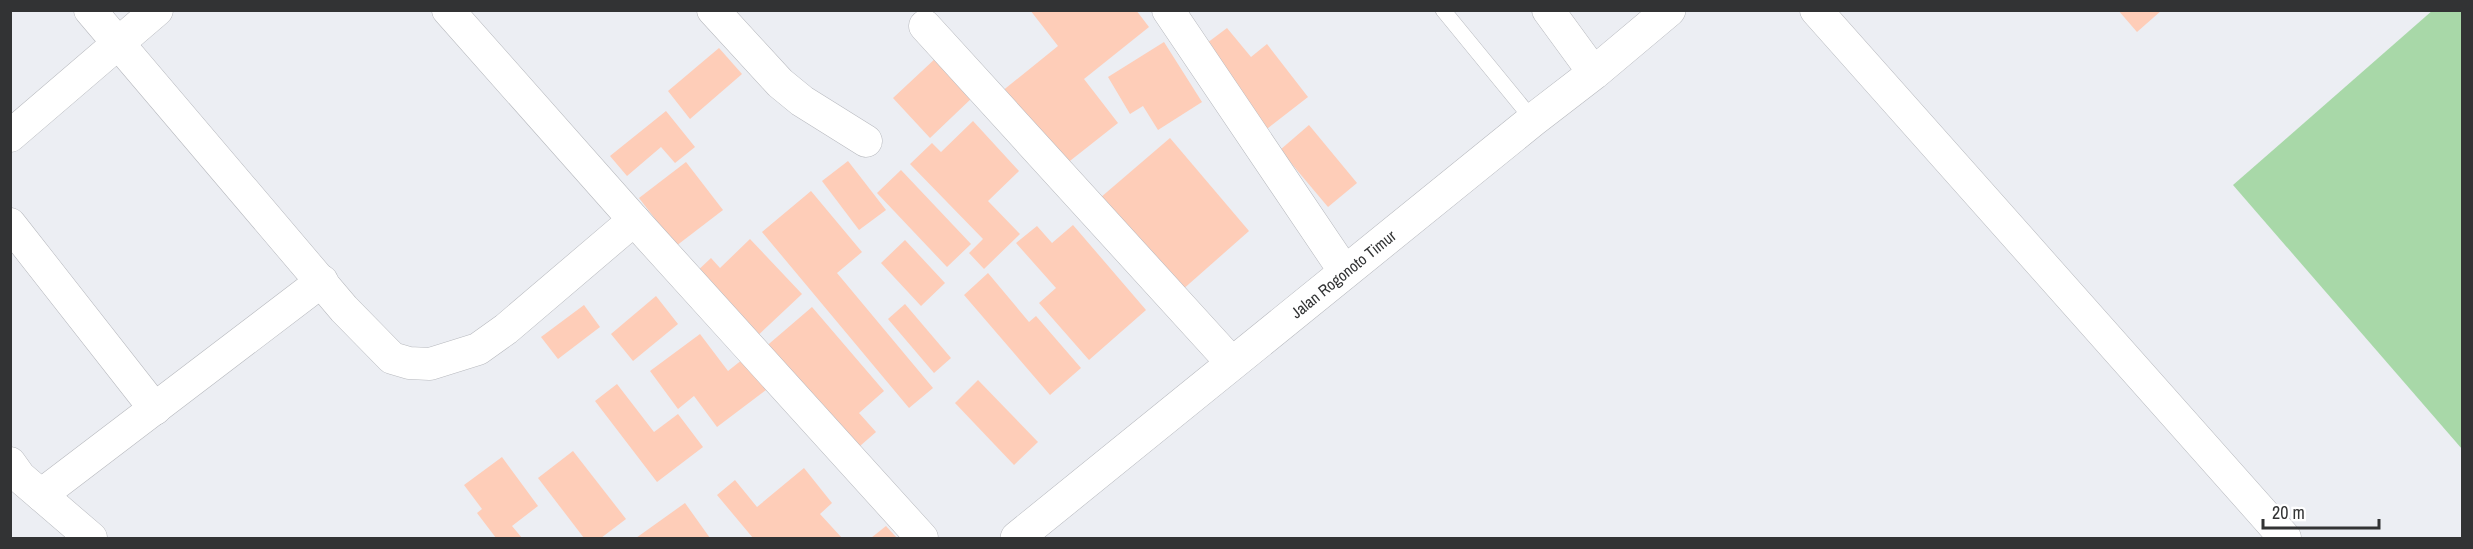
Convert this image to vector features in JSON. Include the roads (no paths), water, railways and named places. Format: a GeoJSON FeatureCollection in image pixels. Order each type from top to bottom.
{"type":"FeatureCollection","features":[{"type":"Feature","properties":{"kind":"main road","name":"Jalan Rogonoto Timur"},"geometry":{"type":"LineString","coordinates":[[1017,538],[1669,10]]}},
{"type":"Feature","properties":{"kind":"street"},"geometry":{"type":"LineString","coordinates":[[90,10],[344,309],[392,358],[409,363],[430,364],[478,350],[634,220]]}},
{"type":"Feature","properties":{"kind":"street"},"geometry":{"type":"LineString","coordinates":[[10,136],[157,10]]}},
{"type":"Feature","properties":{"kind":"street"},"geometry":{"type":"LineString","coordinates":[[448,10],[634,220],[922,538]]}},
{"type":"Feature","properties":{"kind":"street"},"geometry":{"type":"LineString","coordinates":[[713,10],[780,83],[811,107],[866,141]]}},
{"type":"Feature","properties":{"kind":"street"},"geometry":{"type":"LineString","coordinates":[[1168,10],[1345,272]]}},
{"type":"Feature","properties":{"kind":"street"},"geometry":{"type":"LineString","coordinates":[[1548,10],[1594,73]]}},
{"type":"Feature","properties":{"kind":"street"},"geometry":{"type":"LineString","coordinates":[[1816,10],[2285,538]]}},
{"type":"Feature","properties":{"kind":"street"},"geometry":{"type":"LineString","coordinates":[[925,26],[1233,363]]}},
{"type":"Feature","properties":{"kind":"street"},"geometry":{"type":"LineString","coordinates":[[10,224],[155,408]]}},
{"type":"Feature","properties":{"kind":"street"},"geometry":{"type":"LineString","coordinates":[[91,538],[20,480],[155,408],[322,281]]}},
{"type":"Feature","properties":{"kind":"lane"},"geometry":{"type":"LineString","coordinates":[[1443,10],[1533,120]]}}]}
